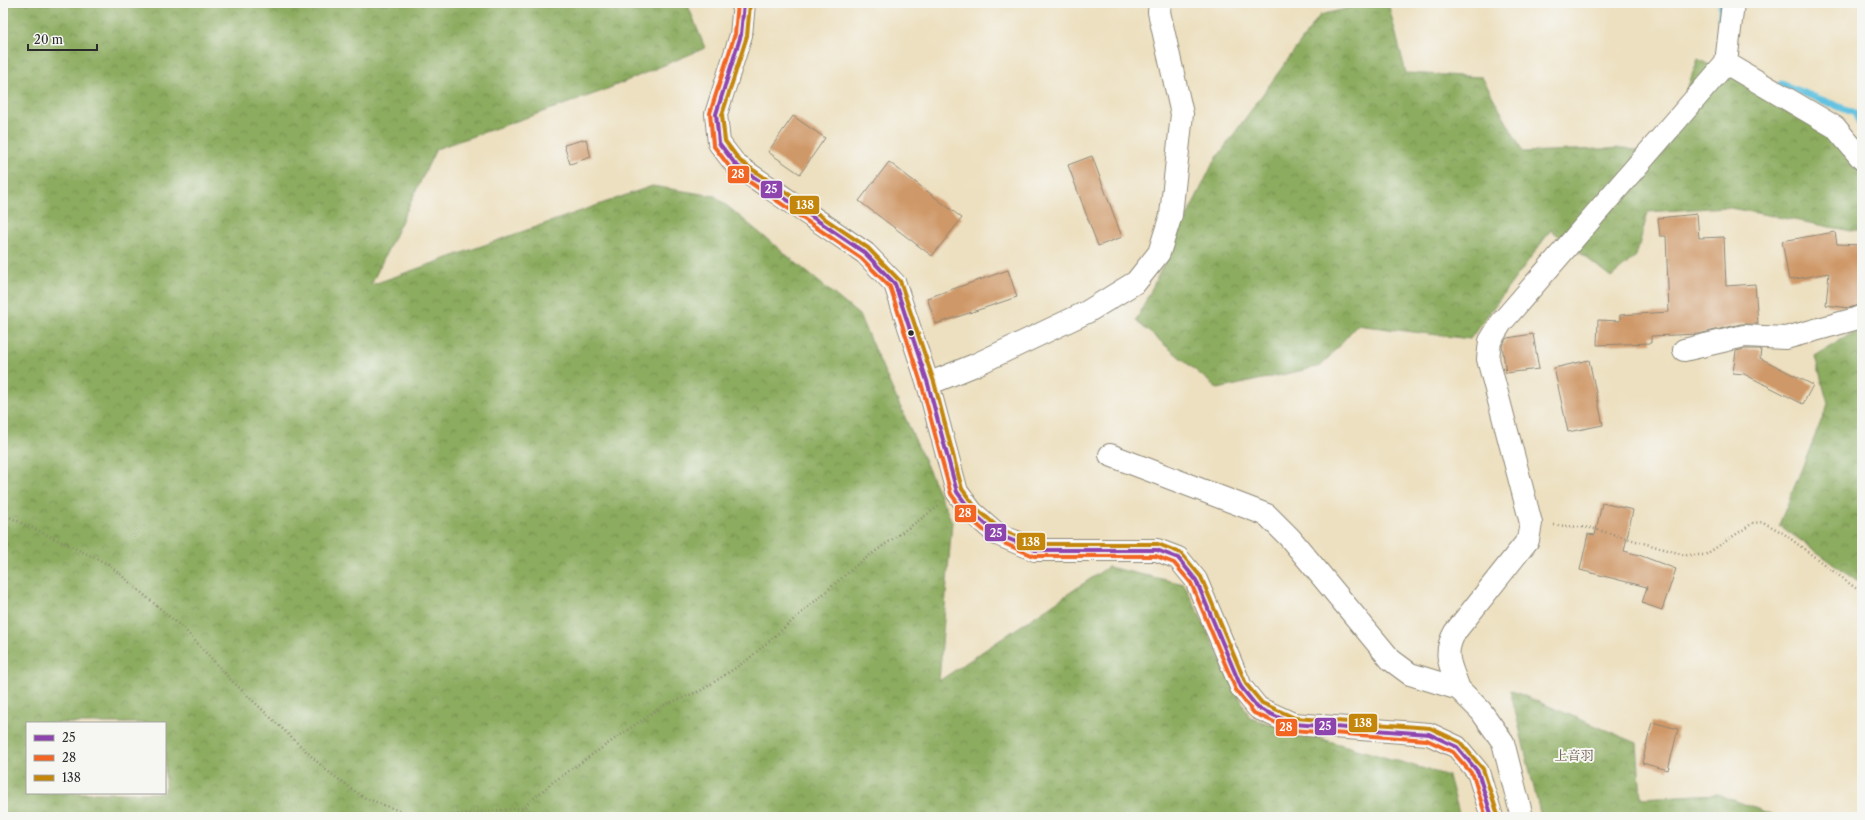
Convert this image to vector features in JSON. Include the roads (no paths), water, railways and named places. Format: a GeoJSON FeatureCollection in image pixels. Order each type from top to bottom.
{"type":"FeatureCollection","features":[{"type":"Feature","properties":{"kind":"street"},"geometry":{"type":"LineString","coordinates":[[744,3],[741,35],[716,114],[720,143],[736,166],[865,253],[895,284],[928,384],[957,492],[972,512],[997,534],[1035,550],[1157,550],[1178,558],[1196,580],[1241,687],[1258,708],[1293,724],[1429,734],[1457,747],[1478,772],[1492,817]]}},
{"type":"Feature","properties":{"kind":"street"},"geometry":{"type":"LineString","coordinates":[[928,384],[975,365],[1087,312],[1136,282],[1159,252],[1171,216],[1182,114],[1159,12],[1160,3]]}},
{"type":"Feature","properties":{"kind":"street"},"geometry":{"type":"LineString","coordinates":[[1458,690],[1447,653],[1450,641],[1455,632],[1528,540],[1532,523],[1488,359],[1490,341],[1501,323],[1726,63],[1734,3]]}},
{"type":"Feature","properties":{"kind":"street"},"geometry":{"type":"LineString","coordinates":[[1726,63],[1835,126],[1862,159]]}},
{"type":"Feature","properties":{"kind":"street"},"geometry":{"type":"LineString","coordinates":[[1684,350],[1744,336],[1786,338],[1862,316]]}},
{"type":"Feature","properties":{"kind":"street"},"geometry":{"type":"LineString","coordinates":[[1110,455],[1268,515],[1290,538],[1391,660],[1410,674],[1458,690],[1481,711],[1503,742],[1522,817]]}},
{"type":"Feature","properties":{"kind":"waterway"},"geometry":{"type":"LineString","coordinates":[[1721,17],[1722,3]]}},
{"type":"Feature","properties":{"kind":"waterway"},"geometry":{"type":"LineString","coordinates":[[1781,84],[1855,113],[1862,128]]}},
{"type":"Feature","properties":{"kind":"district","name":"上音羽"},"geometry":{"type":"Point","coordinates":[1574,755]}}]}
